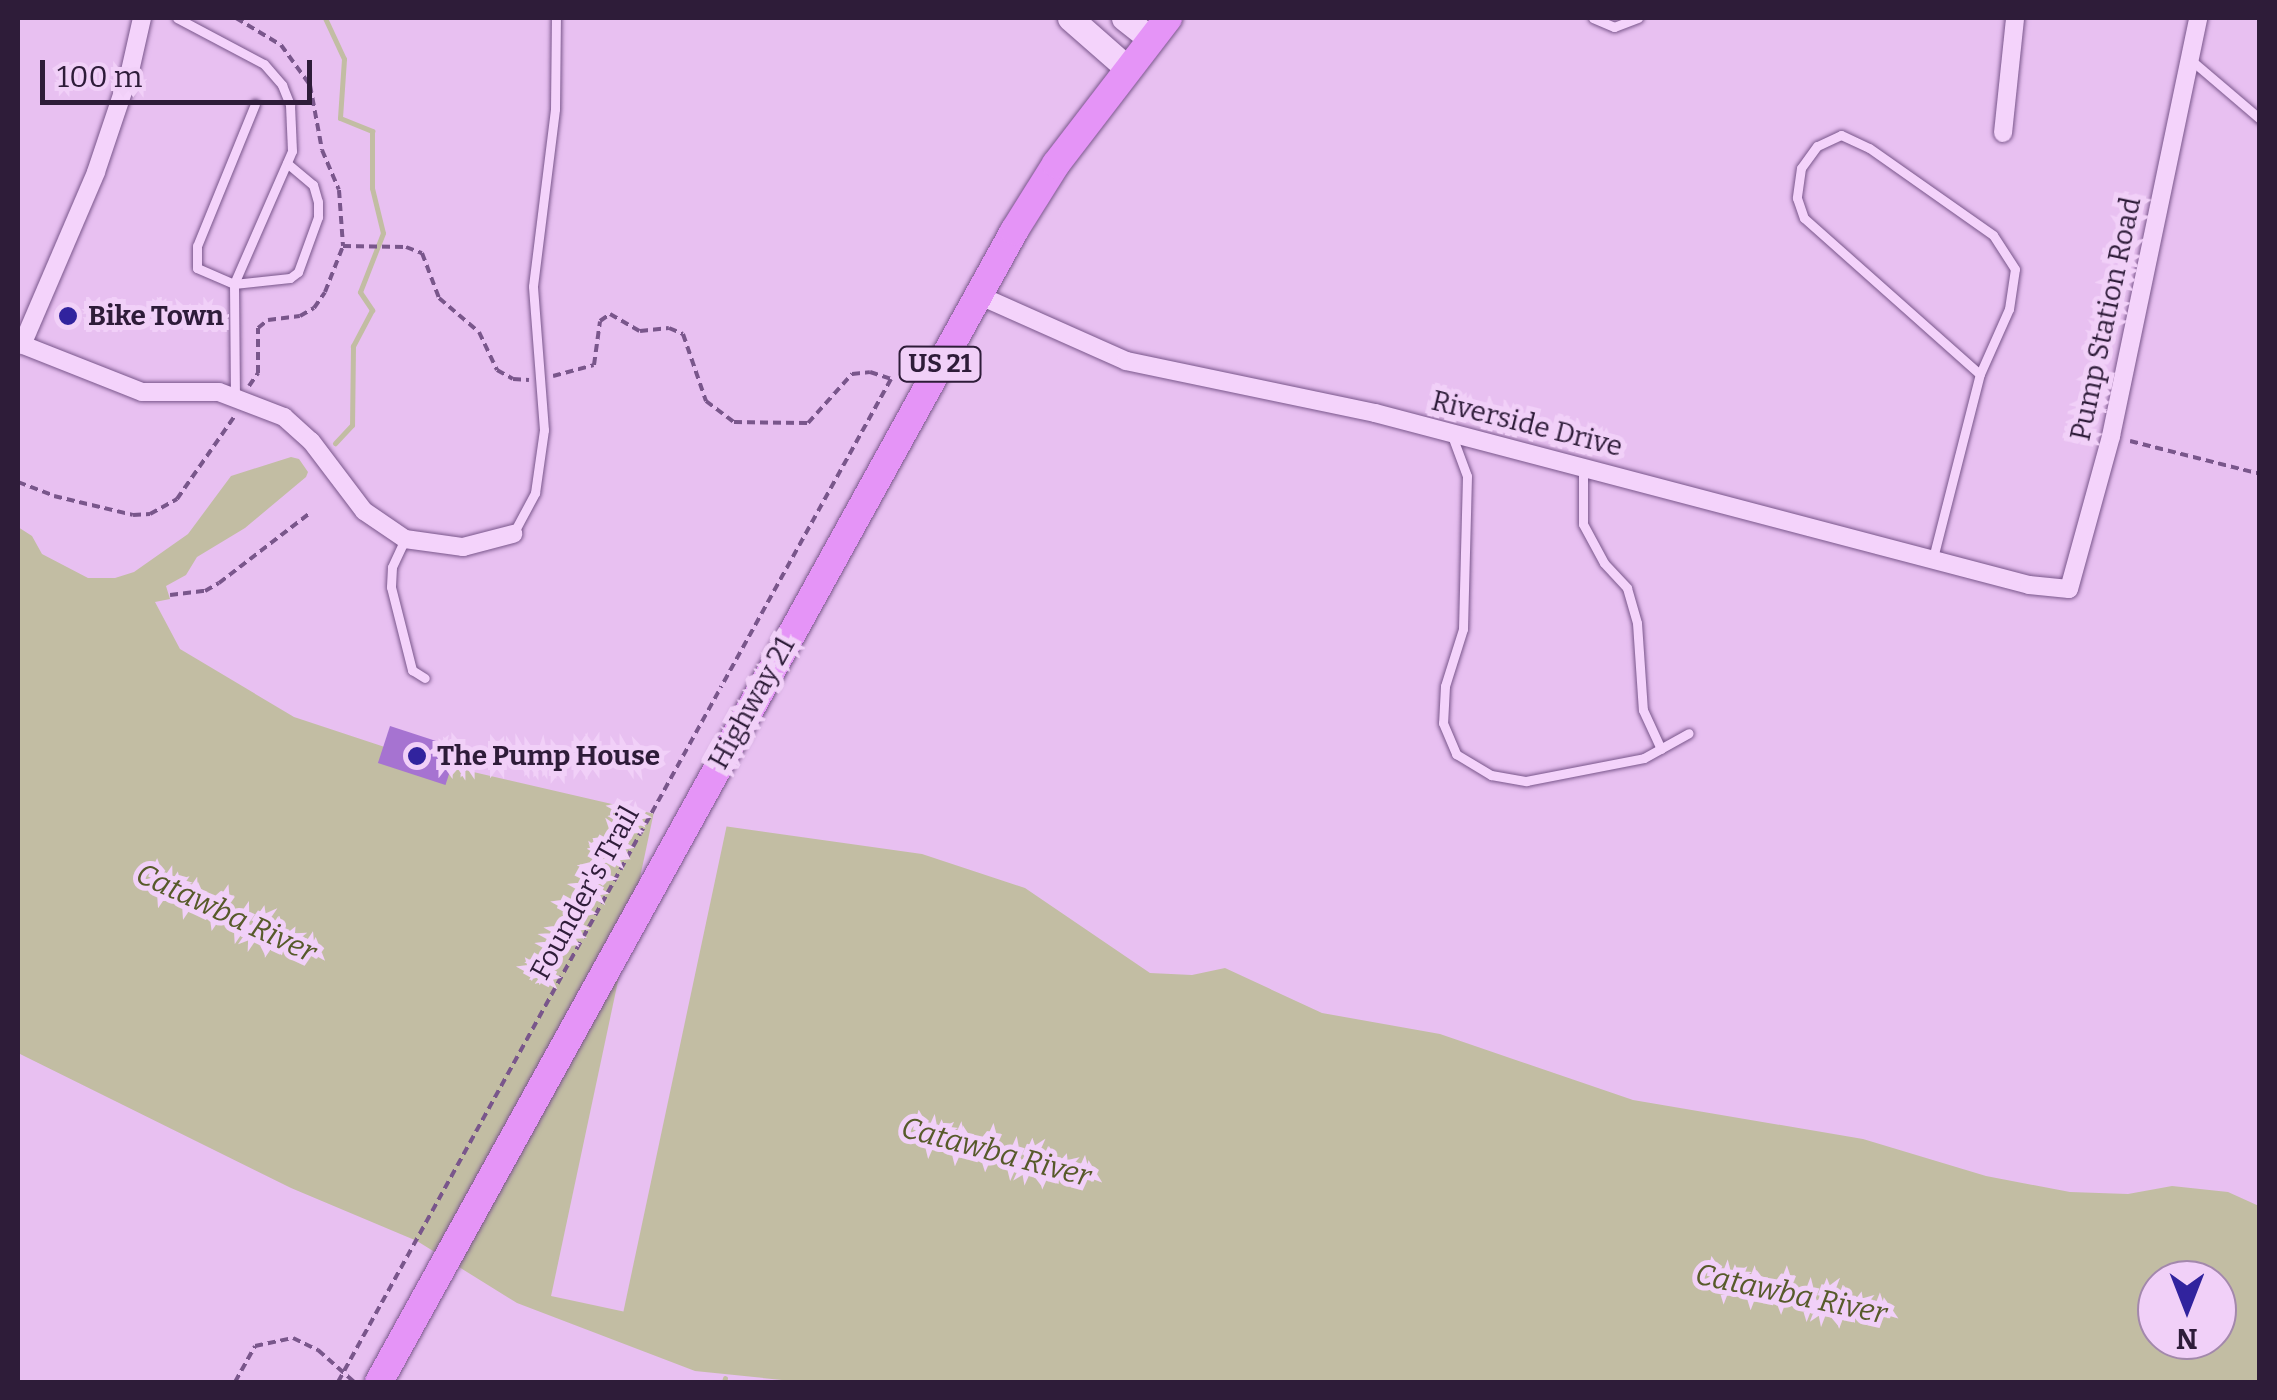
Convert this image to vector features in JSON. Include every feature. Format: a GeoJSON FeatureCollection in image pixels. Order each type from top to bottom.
{"type":"FeatureCollection","features":[{"type":"Feature","properties":{"kind":"main road","name":"Highway 21"},"geometry":{"type":"LineString","coordinates":[[379,1382],[1035,195],[1159,28]]}},
{"type":"Feature","properties":{"kind":"street"},"geometry":{"type":"LineString","coordinates":[[142,18],[130,71],[96,172],[20,344],[142,392],[219,392],[295,424],[364,511],[405,540],[463,547],[513,534]]}},
{"type":"Feature","properties":{"kind":"street"},"geometry":{"type":"LineString","coordinates":[[1070,18],[1126,68]]}},
{"type":"Feature","properties":{"kind":"street"},"geometry":{"type":"LineString","coordinates":[[1124,18],[1159,28]]}},
{"type":"Feature","properties":{"kind":"street"},"geometry":{"type":"LineString","coordinates":[[2003,133],[2015,18]]}},
{"type":"Feature","properties":{"kind":"street","name":"Pump Station Road"},"geometry":{"type":"LineString","coordinates":[[2070,589],[2110,436],[2198,18]]}},
{"type":"Feature","properties":{"kind":"street","name":"Riverside Drive"},"geometry":{"type":"LineString","coordinates":[[978,294],[1126,362],[1451,432],[2029,585],[2070,589]]}},
{"type":"Feature","properties":{"kind":"lane"},"geometry":{"type":"LineString","coordinates":[[176,18],[244,50],[264,64],[282,85],[294,130],[286,163],[234,284],[238,399]]}},
{"type":"Feature","properties":{"kind":"lane"},"geometry":{"type":"LineString","coordinates":[[513,534],[535,492],[544,430],[542,378],[533,327],[533,286],[555,110],[556,18]]}},
{"type":"Feature","properties":{"kind":"lane"},"geometry":{"type":"LineString","coordinates":[[1593,18],[1614,26],[1638,18]]}},
{"type":"Feature","properties":{"kind":"lane"},"geometry":{"type":"LineString","coordinates":[[2189,58],[2260,119]]}},
{"type":"Feature","properties":{"kind":"lane"},"geometry":{"type":"LineString","coordinates":[[255,104],[195,258],[197,268],[234,284],[290,278],[298,272],[318,217],[318,202],[313,186],[286,163]]}},
{"type":"Feature","properties":{"kind":"lane"},"geometry":{"type":"LineString","coordinates":[[1933,558],[1980,374],[2009,309],[2016,269],[1994,235],[1870,148],[1841,136],[1817,146],[1802,168],[1797,198],[1804,218],[1980,374]]}},
{"type":"Feature","properties":{"kind":"lane"},"geometry":{"type":"LineString","coordinates":[[1451,432],[1466,476],[1462,629],[1445,686],[1443,723],[1456,754],[1491,775],[1526,781],[1644,758],[1689,733]]}},
{"type":"Feature","properties":{"kind":"lane"},"geometry":{"type":"LineString","coordinates":[[1583,466],[1583,524],[1604,563],[1627,588],[1637,623],[1643,710],[1661,748]]}},
{"type":"Feature","properties":{"kind":"lane"},"geometry":{"type":"LineString","coordinates":[[405,540],[392,567],[391,587],[412,670],[425,678]]}},
{"type":"Feature","properties":{"kind":"path"},"geometry":{"type":"LineString","coordinates":[[18,482],[133,515],[157,512],[181,494],[238,399],[258,376],[258,328],[268,320],[300,316],[314,308],[325,292],[343,246],[340,190],[322,150],[310,85],[281,45],[236,18]]}},
{"type":"Feature","properties":{"kind":"path"},"geometry":{"type":"LineString","coordinates":[[343,246],[400,247],[426,256],[439,298],[479,332],[500,373],[519,380],[542,378]]}},
{"type":"Feature","properties":{"kind":"path","name":"Founder's Trail"},"geometry":{"type":"LineString","coordinates":[[338,1382],[891,379],[870,372],[852,374],[808,423],[734,422],[706,402],[682,334],[669,328],[640,331],[610,314],[600,321],[594,364],[542,378]]}},
{"type":"Feature","properties":{"kind":"path"},"geometry":{"type":"LineString","coordinates":[[2110,436],[2260,474]]}},
{"type":"Feature","properties":{"kind":"path"},"geometry":{"type":"LineString","coordinates":[[170,596],[205,590],[219,583],[310,513]]}},
{"type":"Feature","properties":{"kind":"path"},"geometry":{"type":"LineString","coordinates":[[235,1382],[256,1346],[292,1338],[318,1350],[354,1382]]}},
{"type":"Feature","properties":{"kind":"water","name":"Catawba River"},"geometry":{"type":"Polygon","coordinates":[[[291,457],[299,459],[308,472],[306,477],[245,528],[197,557],[186,575],[166,586],[170,599],[155,602],[180,649],[294,717],[430,762],[681,820],[922,854],[1025,888],[1150,973],[1192,975],[1225,968],[1322,1013],[1440,1034],[1633,1100],[1863,1139],[1986,1176],[2070,1192],[2128,1194],[2172,1186],[2228,1192],[2259,1206],[2259,1382],[802,1382],[695,1371],[517,1303],[417,1241],[291,1188],[18,1053],[18,527],[32,536],[42,554],[88,578],[115,578],[134,572],[188,534],[231,476],[291,457]]]}},
{"type":"Feature","properties":{"kind":"pier"},"geometry":{"type":"Polygon","coordinates":[[[655,807],[727,822],[623,1311],[551,1296],[655,807]]]}},
{"type":"Feature","properties":{"kind":"building","name":"The Pump House"},"geometry":{"type":"Polygon","coordinates":[[[390,726],[458,748],[445,785],[378,763],[390,726]]]}},
{"type":"Feature","properties":{"kind":"waterway"},"geometry":{"type":"LineString","coordinates":[[325,18],[344,59],[340,118],[372,131],[372,188],[383,233],[360,292],[372,310],[353,346],[352,425],[335,443]]}},
{"type":"Feature","properties":{"kind":"waterway"},"geometry":{"type":"LineString","coordinates":[[724,1382],[725,1378]]}},
{"type":"Feature","properties":{"kind":"place","name":"Bike Town"},"geometry":{"type":"Point","coordinates":[68,316]}},
{"type":"Feature","properties":{"kind":"place","name":"The Pump House"},"geometry":{"type":"Point","coordinates":[417,756]}}]}
